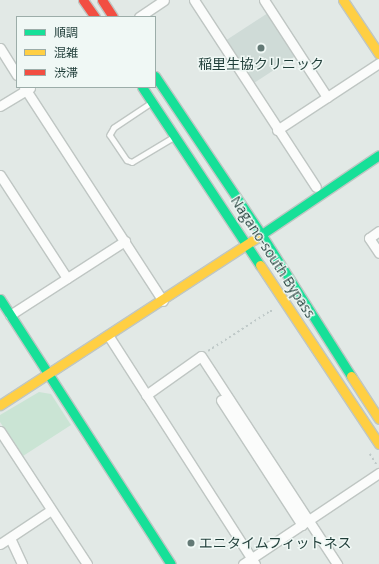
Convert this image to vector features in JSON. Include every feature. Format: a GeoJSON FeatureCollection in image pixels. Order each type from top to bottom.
{"type":"FeatureCollection","features":[{"type":"Feature","properties":{"kind":"main road"},"geometry":{"type":"LineString","coordinates":[[83,0],[94,16]]}},
{"type":"Feature","properties":{"kind":"main road"},"geometry":{"type":"LineString","coordinates":[[102,0],[112,16]]}},
{"type":"Feature","properties":{"kind":"main road"},"geometry":{"type":"LineString","coordinates":[[343,0],[379,54]]}},
{"type":"Feature","properties":{"kind":"main road","name":"Nagano-south Bypass"},"geometry":{"type":"LineString","coordinates":[[156,77],[261,234],[379,419]]}},
{"type":"Feature","properties":{"kind":"main road","name":"Nagano-south Bypass"},"geometry":{"type":"LineString","coordinates":[[143,88],[247,242],[379,444]]}},
{"type":"Feature","properties":{"kind":"main road"},"geometry":{"type":"LineString","coordinates":[[0,405],[163,301],[247,242],[379,155]]}},
{"type":"Feature","properties":{"kind":"main road"},"geometry":{"type":"LineString","coordinates":[[0,299],[171,564]]}},
{"type":"Feature","properties":{"kind":"street"},"geometry":{"type":"LineString","coordinates":[[140,16],[164,0]]}},
{"type":"Feature","properties":{"kind":"street"},"geometry":{"type":"LineString","coordinates":[[194,0],[277,130],[316,187]]}},
{"type":"Feature","properties":{"kind":"street"},"geometry":{"type":"LineString","coordinates":[[264,0],[327,97]]}},
{"type":"Feature","properties":{"kind":"street"},"geometry":{"type":"LineString","coordinates":[[0,48],[16,73]]}},
{"type":"Feature","properties":{"kind":"street"},"geometry":{"type":"LineString","coordinates":[[277,130],[379,63]]}},
{"type":"Feature","properties":{"kind":"street"},"geometry":{"type":"LineString","coordinates":[[0,106],[27,88],[163,301]]}},
{"type":"Feature","properties":{"kind":"street"},"geometry":{"type":"LineString","coordinates":[[0,175],[67,278]]}},
{"type":"Feature","properties":{"kind":"street"},"geometry":{"type":"LineString","coordinates":[[379,231],[369,238],[379,253]]}},
{"type":"Feature","properties":{"kind":"street"},"geometry":{"type":"LineString","coordinates":[[10,315],[125,241]]}},
{"type":"Feature","properties":{"kind":"street"},"geometry":{"type":"LineString","coordinates":[[108,335],[253,561]]}},
{"type":"Feature","properties":{"kind":"street"},"geometry":{"type":"LineString","coordinates":[[146,395],[201,356],[305,522]]}},
{"type":"Feature","properties":{"kind":"street"},"geometry":{"type":"LineString","coordinates":[[221,400],[305,522],[337,564]]}},
{"type":"Feature","properties":{"kind":"street"},"geometry":{"type":"LineString","coordinates":[[0,431],[87,564]]}},
{"type":"Feature","properties":{"kind":"street"},"geometry":{"type":"LineString","coordinates":[[243,564],[253,561],[305,522],[379,473]]}},
{"type":"Feature","properties":{"kind":"street"},"geometry":{"type":"LineString","coordinates":[[0,544],[51,510]]}},
{"type":"Feature","properties":{"kind":"street"},"geometry":{"type":"LineString","coordinates":[[10,538],[22,564]]}},
{"type":"Feature","properties":{"kind":"lane"},"geometry":{"type":"LineString","coordinates":[[152,103],[111,132],[110,135],[127,160],[135,162],[175,136]]}},
{"type":"Feature","properties":{"kind":"path"},"geometry":{"type":"LineString","coordinates":[[201,356],[270,311],[279,311]]}},
{"type":"Feature","properties":{"kind":"path"},"geometry":{"type":"LineString","coordinates":[[366,449],[379,468]]}},
{"type":"Feature","properties":{"kind":"shaded area","name":"稲里生協クリニック"},"geometry":{"type":"Polygon","coordinates":[[[268,13],[296,56],[254,83],[226,40],[268,13]]]}},
{"type":"Feature","properties":{"kind":"green space"},"geometry":{"type":"Polygon","coordinates":[[[39,392],[51,394],[71,425],[23,456],[0,422],[0,415],[39,392]]]}},
{"type":"Feature","properties":{"kind":"traffic: fast"},"geometry":{"type":"LineString","coordinates":[[156,77],[261,234],[351,376]]}},
{"type":"Feature","properties":{"kind":"traffic: fast"},"geometry":{"type":"LineString","coordinates":[[143,88],[260,265]]}},
{"type":"Feature","properties":{"kind":"traffic: fast"},"geometry":{"type":"LineString","coordinates":[[256,238],[379,155]]}},
{"type":"Feature","properties":{"kind":"traffic: fast"},"geometry":{"type":"LineString","coordinates":[[0,299],[171,564]]}},
{"type":"Feature","properties":{"kind":"traffic: slow"},"geometry":{"type":"LineString","coordinates":[[343,0],[379,54]]}},
{"type":"Feature","properties":{"kind":"traffic: slow"},"geometry":{"type":"LineString","coordinates":[[0,405],[256,238]]}},
{"type":"Feature","properties":{"kind":"traffic: slow"},"geometry":{"type":"LineString","coordinates":[[260,265],[379,444]]}},
{"type":"Feature","properties":{"kind":"traffic: slow"},"geometry":{"type":"LineString","coordinates":[[351,376],[379,419]]}},
{"type":"Feature","properties":{"kind":"traffic: jam"},"geometry":{"type":"LineString","coordinates":[[83,0],[94,16]]}},
{"type":"Feature","properties":{"kind":"traffic: jam"},"geometry":{"type":"LineString","coordinates":[[102,0],[112,16]]}},
{"type":"Feature","properties":{"kind":"place","name":"稲里生協クリニック"},"geometry":{"type":"Point","coordinates":[261,48]}},
{"type":"Feature","properties":{"kind":"place","name":"エニタイムフィットネス"},"geometry":{"type":"Point","coordinates":[191,543]}}]}
